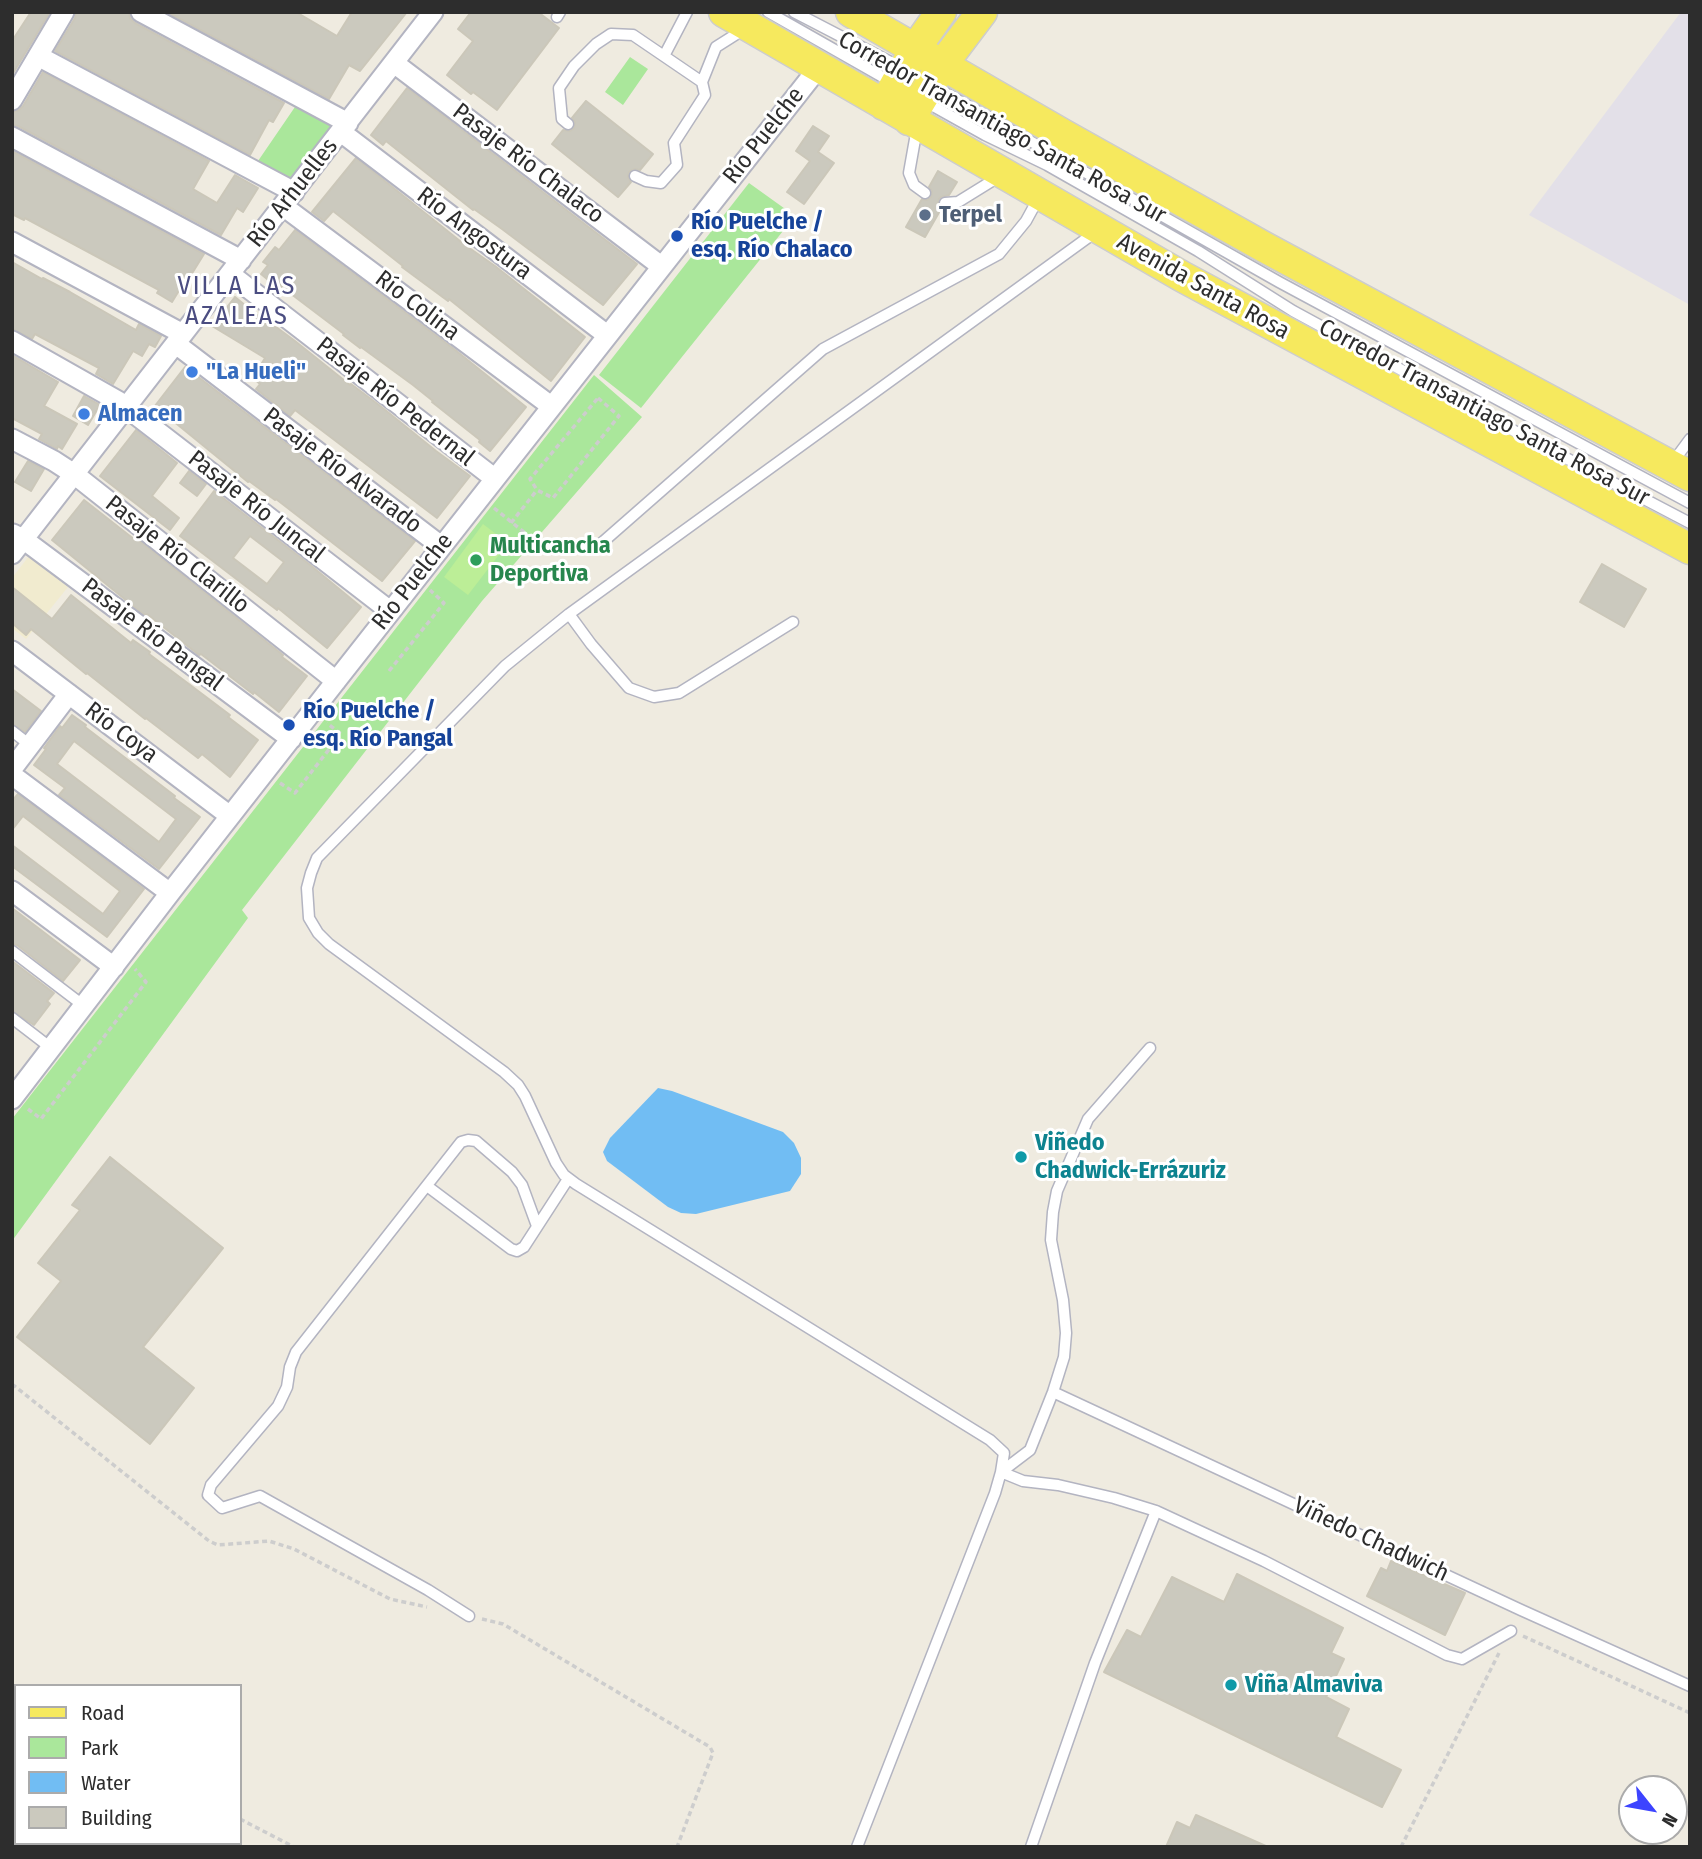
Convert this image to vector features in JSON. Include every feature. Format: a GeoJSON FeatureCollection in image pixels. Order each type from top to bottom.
{"type":"FeatureCollection","features":[{"type":"Feature","properties":{"kind":"main road","name":"Avenida Santa Rosa"},"geometry":{"type":"LineString","coordinates":[[851,12],[913,88],[1003,174],[1277,328],[1690,549]]}},
{"type":"Feature","properties":{"kind":"main road"},"geometry":{"type":"LineString","coordinates":[[913,88],[941,12]]}},
{"type":"Feature","properties":{"kind":"main road"},"geometry":{"type":"LineString","coordinates":[[913,88],[982,12]]}},
{"type":"Feature","properties":{"kind":"main road","name":"Avenida Santa Rosa"},"geometry":{"type":"LineString","coordinates":[[747,17],[819,67],[913,88],[1064,135],[1264,247],[1680,471]]}},
{"type":"Feature","properties":{"kind":"street"},"geometry":{"type":"LineString","coordinates":[[12,100],[64,12]]}},
{"type":"Feature","properties":{"kind":"street","name":"Río Angostura"},"geometry":{"type":"LineString","coordinates":[[141,12],[344,127],[607,335]]}},
{"type":"Feature","properties":{"kind":"street","name":"Río Arhuelles"},"geometry":{"type":"LineString","coordinates":[[15,541],[74,474],[433,12]]}},
{"type":"Feature","properties":{"kind":"street","name":"Río Colina"},"geometry":{"type":"LineString","coordinates":[[38,56],[288,199],[551,406]]}},
{"type":"Feature","properties":{"kind":"street","name":"Pasaje Río Chalaco"},"geometry":{"type":"LineString","coordinates":[[394,63],[662,266]]}},
{"type":"Feature","properties":{"kind":"street","name":"Río Puelche"},"geometry":{"type":"LineString","coordinates":[[18,1092],[84,1006],[122,964],[170,893],[819,67]]}},
{"type":"Feature","properties":{"kind":"street","name":"Pasaje Río Pedernal"},"geometry":{"type":"LineString","coordinates":[[12,137],[235,267],[494,478]]}},
{"type":"Feature","properties":{"kind":"street","name":"Pasaje Río Alvarado"},"geometry":{"type":"LineString","coordinates":[[12,242],[179,339],[441,546]]}},
{"type":"Feature","properties":{"kind":"street","name":"Pasaje Río Juncal"},"geometry":{"type":"LineString","coordinates":[[12,341],[126,407],[390,611]]}},
{"type":"Feature","properties":{"kind":"street","name":"Pasaje Río Clarillo"},"geometry":{"type":"LineString","coordinates":[[12,439],[74,474],[336,681]]}},
{"type":"Feature","properties":{"kind":"street","name":"Pasaje Río Pangal"},"geometry":{"type":"LineString","coordinates":[[15,541],[291,739]]}},
{"type":"Feature","properties":{"kind":"street","name":"Río Coya"},"geometry":{"type":"LineString","coordinates":[[12,651],[230,816]]}},
{"type":"Feature","properties":{"kind":"street"},"geometry":{"type":"LineString","coordinates":[[12,769],[69,694]]}},
{"type":"Feature","properties":{"kind":"street"},"geometry":{"type":"LineString","coordinates":[[12,775],[170,893]]}},
{"type":"Feature","properties":{"kind":"street"},"geometry":{"type":"LineString","coordinates":[[12,891],[122,964]]}},
{"type":"Feature","properties":{"kind":"lane"},"geometry":{"type":"LineString","coordinates":[[664,56],[687,12]]}},
{"type":"Feature","properties":{"kind":"lane","name":"Corredor Transantiago Santa Rosa Sur"},"geometry":{"type":"LineString","coordinates":[[794,12],[985,135],[1047,165],[1117,204],[1198,251],[1293,312],[1690,523]]}},
{"type":"Feature","properties":{"kind":"lane"},"geometry":{"type":"LineString","coordinates":[[635,176],[661,183],[677,166],[674,143],[705,95],[702,82],[716,47],[747,17]]}},
{"type":"Feature","properties":{"kind":"lane","name":"Corredor Transantiago Santa Rosa Sur"},"geometry":{"type":"LineString","coordinates":[[747,17],[913,88],[1110,188],[1303,296],[1690,503]]}},
{"type":"Feature","properties":{"kind":"lane"},"geometry":{"type":"LineString","coordinates":[[568,124],[562,119],[559,88],[574,66],[596,44],[611,34],[634,35],[702,82]]}},
{"type":"Feature","properties":{"kind":"lane"},"geometry":{"type":"LineString","coordinates":[[913,88],[909,173],[914,185],[925,193]]}},
{"type":"Feature","properties":{"kind":"lane"},"geometry":{"type":"LineString","coordinates":[[945,203],[958,202],[1003,174]]}},
{"type":"Feature","properties":{"kind":"lane"},"geometry":{"type":"LineString","coordinates":[[596,548],[824,349],[999,254],[1026,221],[1040,195]]}},
{"type":"Feature","properties":{"kind":"lane"},"geometry":{"type":"LineString","coordinates":[[857,1847],[995,1493],[1004,1454],[990,1440],[568,1179],[556,1163],[518,1085],[329,944],[318,933],[310,918],[307,888],[317,858],[505,666],[569,614],[1100,230]]}},
{"type":"Feature","properties":{"kind":"lane"},"geometry":{"type":"LineString","coordinates":[[1680,471],[1690,439]]}},
{"type":"Feature","properties":{"kind":"lane"},"geometry":{"type":"LineString","coordinates":[[569,614],[629,688],[654,696],[678,694],[793,621]]}},
{"type":"Feature","properties":{"kind":"lane"},"geometry":{"type":"LineString","coordinates":[[12,731],[30,745]]}},
{"type":"Feature","properties":{"kind":"lane"},"geometry":{"type":"LineString","coordinates":[[12,951],[84,1006]]}},
{"type":"Feature","properties":{"kind":"lane"},"geometry":{"type":"LineString","coordinates":[[12,1018],[51,1048]]}},
{"type":"Feature","properties":{"kind":"lane"},"geometry":{"type":"LineString","coordinates":[[1001,1472],[1030,1450],[1064,1357],[1066,1333],[1063,1300],[1051,1240],[1057,1191],[1088,1119],[1150,1048]]}},
{"type":"Feature","properties":{"kind":"lane"},"geometry":{"type":"LineString","coordinates":[[469,1616],[428,1590],[260,1496],[222,1508],[208,1495],[211,1485],[278,1405],[287,1387],[296,1352],[461,1142],[476,1141],[512,1172],[522,1185],[537,1226]]}},
{"type":"Feature","properties":{"kind":"lane"},"geometry":{"type":"LineString","coordinates":[[427,1186],[517,1251],[524,1247],[568,1179]]}},
{"type":"Feature","properties":{"kind":"lane","name":"Viñedo Chadwich"},"geometry":{"type":"LineString","coordinates":[[1053,1392],[1690,1686]]}},
{"type":"Feature","properties":{"kind":"lane"},"geometry":{"type":"LineString","coordinates":[[1001,1472],[1023,1481],[1058,1485],[1114,1497],[1156,1511],[1264,1561],[1447,1655],[1462,1659],[1511,1630]]}},
{"type":"Feature","properties":{"kind":"lane"},"geometry":{"type":"LineString","coordinates":[[1031,1847],[1095,1663],[1156,1511]]}},
{"type":"Feature","properties":{"kind":"path"},"geometry":{"type":"LineString","coordinates":[[598,398],[619,416],[553,498],[537,490],[530,479],[598,398]]}},
{"type":"Feature","properties":{"kind":"path"},"geometry":{"type":"LineString","coordinates":[[511,523],[537,490]]}},
{"type":"Feature","properties":{"kind":"path"},"geometry":{"type":"LineString","coordinates":[[486,503],[525,533]]}},
{"type":"Feature","properties":{"kind":"path"},"geometry":{"type":"LineString","coordinates":[[389,671],[444,603],[423,584]]}},
{"type":"Feature","properties":{"kind":"path"},"geometry":{"type":"LineString","coordinates":[[273,778],[295,793],[341,734],[320,717]]}},
{"type":"Feature","properties":{"kind":"path"},"geometry":{"type":"LineString","coordinates":[[18,1092],[41,1119],[146,982],[122,964]]}},
{"type":"Feature","properties":{"kind":"path"},"geometry":{"type":"LineString","coordinates":[[12,1384],[209,1541],[218,1545],[269,1541],[294,1549],[390,1599],[429,1608]]}},
{"type":"Feature","properties":{"kind":"path"},"geometry":{"type":"LineString","coordinates":[[469,1616],[503,1624],[710,1747],[712,1758],[677,1847]]}},
{"type":"Feature","properties":{"kind":"path"},"geometry":{"type":"LineString","coordinates":[[1401,1847],[1511,1630],[1690,1713]]}},
{"type":"Feature","properties":{"kind":"path"},"geometry":{"type":"LineString","coordinates":[[242,1820],[294,1847]]}},
{"type":"Feature","properties":{"kind":"shaded area"},"geometry":{"type":"Polygon","coordinates":[[[1681,12],[1690,12],[1690,305],[1529,215],[1681,12]]]}},
{"type":"Feature","properties":{"kind":"shaded area"},"geometry":{"type":"Polygon","coordinates":[[[29,556],[68,587],[26,639],[12,628],[12,578],[29,556]]]}},
{"type":"Feature","properties":{"kind":"green space"},"geometry":{"type":"Polygon","coordinates":[[[630,57],[648,69],[623,105],[605,92],[630,57]]]}},
{"type":"Feature","properties":{"kind":"green space"},"geometry":{"type":"Polygon","coordinates":[[[297,104],[333,123],[292,181],[258,161],[297,104]]]}},
{"type":"Feature","properties":{"kind":"green space"},"geometry":{"type":"Polygon","coordinates":[[[749,183],[795,216],[641,408],[599,375],[749,183]]]}},
{"type":"Feature","properties":{"kind":"green space"},"geometry":{"type":"Polygon","coordinates":[[[594,375],[642,417],[482,601],[242,910],[248,918],[12,1241],[12,1119],[594,375]]]}},
{"type":"Feature","properties":{"kind":"green space","name":"Multicancha Deportiva"},"geometry":{"type":"Polygon","coordinates":[[[483,524],[508,543],[468,595],[444,577],[483,524]]]}},
{"type":"Feature","properties":{"kind":"water"},"geometry":{"type":"Polygon","coordinates":[[[658,1088],[783,1132],[794,1143],[801,1158],[801,1174],[790,1191],[696,1214],[681,1213],[668,1207],[607,1161],[603,1152],[610,1138],[658,1088]]]}},
{"type":"Feature","properties":{"kind":"building"},"geometry":{"type":"Polygon","coordinates":[[[31,12],[50,12],[12,75],[12,41],[31,12]]]}},
{"type":"Feature","properties":{"kind":"building"},"geometry":{"type":"Polygon","coordinates":[[[76,12],[129,12],[135,23],[284,103],[273,122],[269,120],[250,155],[55,51],[76,12]]]}},
{"type":"Feature","properties":{"kind":"building"},"geometry":{"type":"Polygon","coordinates":[[[167,12],[296,12],[337,36],[352,12],[407,12],[360,71],[349,65],[329,99],[167,12]]]}},
{"type":"Feature","properties":{"kind":"building"},"geometry":{"type":"Polygon","coordinates":[[[471,12],[538,12],[559,28],[497,110],[447,75],[473,41],[458,29],[471,12]]]}},
{"type":"Feature","properties":{"kind":"building"},"geometry":{"type":"Polygon","coordinates":[[[43,72],[209,161],[193,189],[217,203],[235,175],[258,188],[243,212],[237,208],[221,235],[12,125],[12,112],[23,106],[43,72]]]}},
{"type":"Feature","properties":{"kind":"building"},"geometry":{"type":"Polygon","coordinates":[[[407,88],[637,264],[603,305],[473,210],[386,141],[383,145],[371,135],[407,88]]]}},
{"type":"Feature","properties":{"kind":"building"},"geometry":{"type":"Polygon","coordinates":[[[586,101],[653,154],[640,170],[629,172],[631,182],[618,197],[552,144],[563,130],[570,131],[574,128],[575,122],[572,118],[586,101]]]}},
{"type":"Feature","properties":{"kind":"building"},"geometry":{"type":"Polygon","coordinates":[[[813,126],[829,136],[818,152],[834,163],[804,204],[787,192],[810,161],[796,151],[813,126]]]}},
{"type":"Feature","properties":{"kind":"building"},"geometry":{"type":"Polygon","coordinates":[[[12,151],[204,254],[172,302],[157,293],[159,290],[25,218],[24,220],[12,214],[12,151]]]}},
{"type":"Feature","properties":{"kind":"building"},"geometry":{"type":"Polygon","coordinates":[[[356,158],[585,337],[551,381],[333,211],[324,221],[312,212],[356,158]]]}},
{"type":"Feature","properties":{"kind":"building","name":"Terpel"},"geometry":{"type":"Polygon","coordinates":[[[938,171],[957,182],[949,195],[939,199],[941,209],[925,237],[906,227],[922,199],[931,197],[932,191],[929,187],[938,171]]]}},
{"type":"Feature","properties":{"kind":"building"},"geometry":{"type":"Polygon","coordinates":[[[295,230],[454,349],[526,407],[490,451],[413,385],[261,274],[268,265],[263,262],[275,247],[279,250],[295,230]]]}},
{"type":"Feature","properties":{"kind":"building"},"geometry":{"type":"Polygon","coordinates":[[[12,262],[136,330],[139,324],[161,336],[155,347],[149,344],[142,356],[133,351],[113,384],[96,374],[99,368],[35,334],[32,339],[12,329],[12,262]]]}},
{"type":"Feature","properties":{"kind":"building"},"geometry":{"type":"Polygon","coordinates":[[[235,297],[470,476],[437,518],[295,410],[290,416],[256,389],[260,384],[253,378],[265,358],[212,326],[235,297]]]}},
{"type":"Feature","properties":{"kind":"building"},"geometry":{"type":"Polygon","coordinates":[[[12,355],[58,382],[44,406],[77,424],[62,449],[39,439],[42,434],[12,418],[12,355]]]}},
{"type":"Feature","properties":{"kind":"building"},"geometry":{"type":"Polygon","coordinates":[[[185,367],[415,541],[382,581],[276,499],[248,482],[167,416],[163,420],[151,411],[185,367]]]}},
{"type":"Feature","properties":{"kind":"building"},"geometry":{"type":"Polygon","coordinates":[[[84,396],[100,405],[88,425],[73,416],[84,396]]]}},
{"type":"Feature","properties":{"kind":"building"},"geometry":{"type":"Polygon","coordinates":[[[136,430],[177,463],[152,496],[179,518],[170,530],[100,476],[136,430]]]}},
{"type":"Feature","properties":{"kind":"building"},"geometry":{"type":"Polygon","coordinates":[[[28,461],[44,469],[31,491],[15,482],[28,461]]]}},
{"type":"Feature","properties":{"kind":"building"},"geometry":{"type":"Polygon","coordinates":[[[189,471],[206,484],[197,496],[180,483],[189,471]]]}},
{"type":"Feature","properties":{"kind":"building"},"geometry":{"type":"Polygon","coordinates":[[[214,491],[361,607],[327,648],[278,608],[277,610],[180,536],[214,491]],[[250,536],[233,558],[267,584],[284,562],[250,536]]]}},
{"type":"Feature","properties":{"kind":"building"},"geometry":{"type":"Polygon","coordinates":[[[84,500],[135,540],[136,538],[307,676],[279,712],[147,614],[143,614],[52,540],[84,500]]]}},
{"type":"Feature","properties":{"kind":"building"},"geometry":{"type":"Polygon","coordinates":[[[1602,564],[1646,589],[1624,627],[1580,602],[1602,564]]]}},
{"type":"Feature","properties":{"kind":"building"},"geometry":{"type":"Polygon","coordinates":[[[12,587],[52,619],[71,595],[131,643],[133,640],[150,652],[149,654],[230,715],[228,717],[258,740],[230,777],[202,754],[198,758],[31,629],[26,635],[12,623],[12,587]]]}},
{"type":"Feature","properties":{"kind":"building"},"geometry":{"type":"Polygon","coordinates":[[[12,689],[41,711],[25,732],[12,724],[12,689]]]}},
{"type":"Feature","properties":{"kind":"building"},"geometry":{"type":"Polygon","coordinates":[[[72,715],[200,817],[159,869],[59,795],[65,788],[34,765],[60,726],[62,728],[72,715]],[[74,741],[57,764],[159,842],[176,819],[74,741]]]}},
{"type":"Feature","properties":{"kind":"building"},"geometry":{"type":"Polygon","coordinates":[[[18,794],[144,889],[107,937],[12,866],[12,845],[103,914],[120,891],[23,816],[12,830],[12,801],[18,794]]]}},
{"type":"Feature","properties":{"kind":"building"},"geometry":{"type":"Polygon","coordinates":[[[12,908],[80,960],[63,981],[17,945],[12,944],[12,908]]]}},
{"type":"Feature","properties":{"kind":"building"},"geometry":{"type":"Polygon","coordinates":[[[12,961],[54,993],[47,1001],[50,1004],[34,1025],[12,1011],[12,961]]]}},
{"type":"Feature","properties":{"kind":"building"},"geometry":{"type":"Polygon","coordinates":[[[110,1157],[223,1248],[143,1347],[194,1388],[150,1444],[17,1337],[61,1281],[38,1263],[80,1210],[72,1205],[110,1157]]]}},
{"type":"Feature","properties":{"kind":"building"},"geometry":{"type":"Polygon","coordinates":[[[1391,1561],[1465,1593],[1445,1635],[1367,1596],[1381,1568],[1387,1571],[1391,1561]]]}},
{"type":"Feature","properties":{"kind":"building","name":"Viña Almaviva"},"geometry":{"type":"Polygon","coordinates":[[[1237,1574],[1343,1628],[1331,1653],[1344,1659],[1326,1697],[1349,1709],[1336,1737],[1401,1770],[1382,1807],[1104,1672],[1127,1630],[1141,1637],[1172,1577],[1224,1602],[1237,1574]]]}},
{"type":"Feature","properties":{"kind":"building"},"geometry":{"type":"Polygon","coordinates":[[[1196,1815],[1268,1847],[1166,1847],[1177,1822],[1190,1828],[1196,1815]]]}},
{"type":"Feature","properties":{"kind":"place","name":"Terpel"},"geometry":{"type":"Point","coordinates":[925,215]}},
{"type":"Feature","properties":{"kind":"place","name":"Río Puelche / esq. Río Chalaco"},"geometry":{"type":"Point","coordinates":[677,236]}},
{"type":"Feature","properties":{"kind":"place","name":"\"La Hueli\""},"geometry":{"type":"Point","coordinates":[192,372]}},
{"type":"Feature","properties":{"kind":"place","name":"Almacen"},"geometry":{"type":"Point","coordinates":[84,414]}},
{"type":"Feature","properties":{"kind":"place","name":"Multicancha Deportiva"},"geometry":{"type":"Point","coordinates":[476,560]}},
{"type":"Feature","properties":{"kind":"place","name":"Río Puelche / esq. Río Pangal"},"geometry":{"type":"Point","coordinates":[289,725]}},
{"type":"Feature","properties":{"kind":"place","name":"Viñedo Chadwick-Errázuriz"},"geometry":{"type":"Point","coordinates":[1021,1157]}},
{"type":"Feature","properties":{"kind":"place","name":"Viña Almaviva"},"geometry":{"type":"Point","coordinates":[1231,1685]}},
{"type":"Feature","properties":{"kind":"district","name":"VILLA LAS AZALEAS"},"geometry":{"type":"Point","coordinates":[237,302]}}]}
